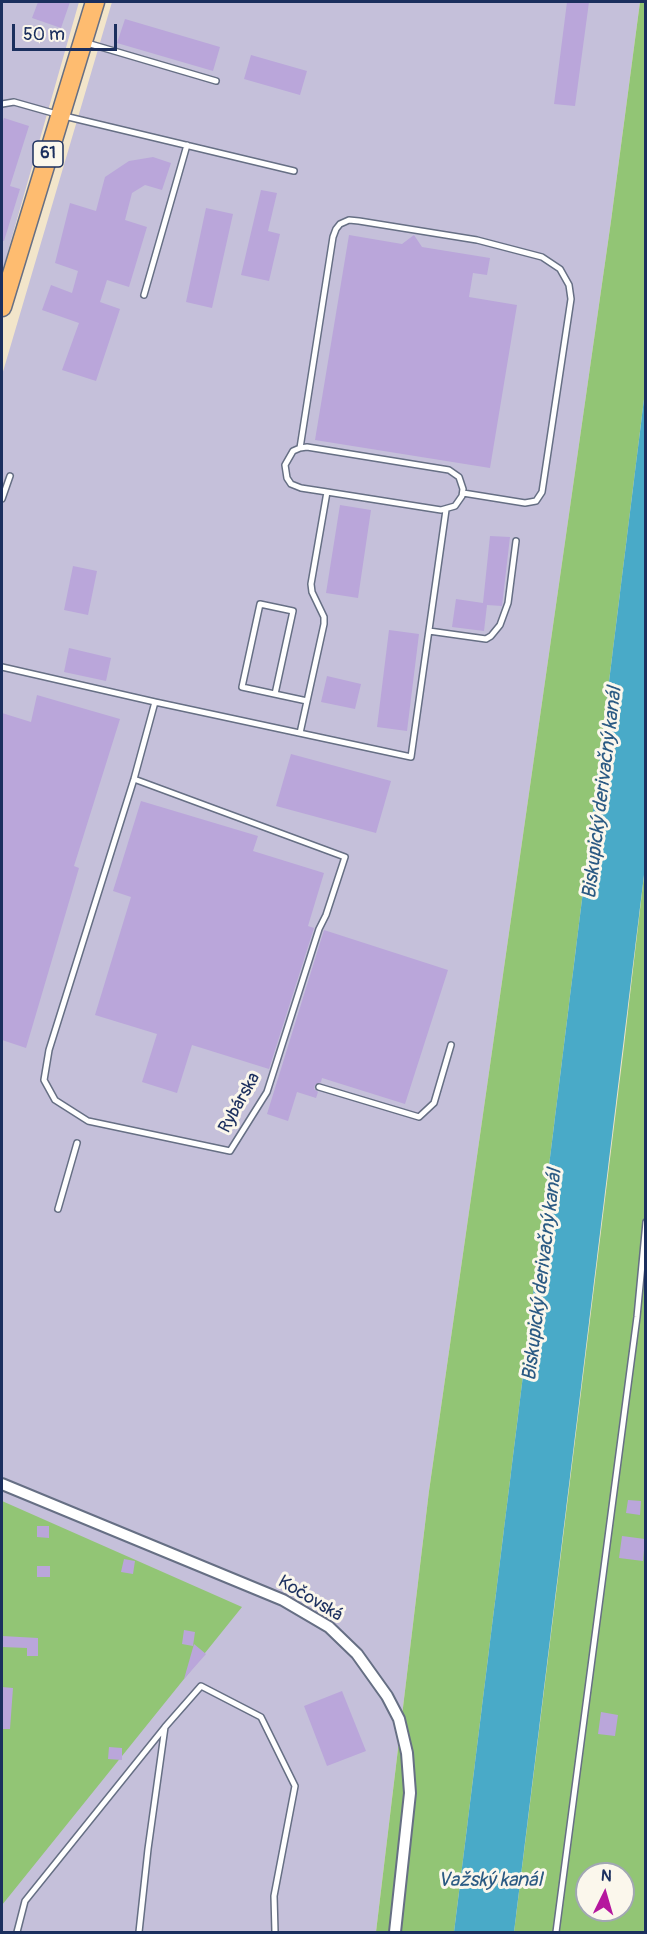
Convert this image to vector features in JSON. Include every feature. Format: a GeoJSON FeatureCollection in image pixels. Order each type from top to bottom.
{"type":"FeatureCollection","features":[{"type":"Feature","properties":{"kind":"main road","name":"61"},"geometry":{"type":"LineString","coordinates":[[2,307],[95,2]]}},
{"type":"Feature","properties":{"kind":"street","name":"Kočovská"},"geometry":{"type":"LineString","coordinates":[[2,1484],[283,1600],[328,1627],[357,1654],[387,1696],[399,1719],[407,1753],[410,1793],[395,1932]]}},
{"type":"Feature","properties":{"kind":"lane"},"geometry":{"type":"LineString","coordinates":[[82,42],[216,81]]}},
{"type":"Feature","properties":{"kind":"lane"},"geometry":{"type":"LineString","coordinates":[[2,104],[14,102],[294,171]]}},
{"type":"Feature","properties":{"kind":"lane"},"geometry":{"type":"LineString","coordinates":[[144,295],[187,145]]}},
{"type":"Feature","properties":{"kind":"lane"},"geometry":{"type":"LineString","coordinates":[[300,448],[333,237],[340,224],[349,220],[359,220],[477,240],[542,257],[560,269],[568,285],[571,299],[542,492],[536,501],[525,503],[463,493]]}},
{"type":"Feature","properties":{"kind":"lane"},"geometry":{"type":"LineString","coordinates":[[307,447],[449,470],[459,477],[463,493],[459,502],[446,510],[296,486],[287,478],[285,472],[287,459],[293,451],[300,448],[307,447]]}},
{"type":"Feature","properties":{"kind":"lane"},"geometry":{"type":"LineString","coordinates":[[2,499],[10,476]]}},
{"type":"Feature","properties":{"kind":"lane"},"geometry":{"type":"LineString","coordinates":[[300,733],[324,624],[324,617],[312,592],[311,584],[327,492]]}},
{"type":"Feature","properties":{"kind":"lane"},"geometry":{"type":"LineString","coordinates":[[2,667],[411,757],[446,510]]}},
{"type":"Feature","properties":{"kind":"lane"},"geometry":{"type":"LineString","coordinates":[[429,631],[486,639],[491,636],[500,625],[508,603],[516,541]]}},
{"type":"Feature","properties":{"kind":"lane"},"geometry":{"type":"LineString","coordinates":[[275,694],[293,611],[260,604],[242,687],[307,701]]}},
{"type":"Feature","properties":{"kind":"lane","name":"Rybárska"},"geometry":{"type":"LineString","coordinates":[[134,779],[345,857],[326,915],[319,929],[276,1075],[230,1151],[88,1121],[56,1100],[44,1080],[49,1050],[134,779],[155,702]]}},
{"type":"Feature","properties":{"kind":"lane"},"geometry":{"type":"LineString","coordinates":[[319,1087],[419,1117],[434,1103],[451,1045]]}},
{"type":"Feature","properties":{"kind":"lane"},"geometry":{"type":"LineString","coordinates":[[58,1209],[77,1143]]}},
{"type":"Feature","properties":{"kind":"lane"},"geometry":{"type":"LineString","coordinates":[[556,1932],[637,1317],[645,1222]]}},
{"type":"Feature","properties":{"kind":"lane"},"geometry":{"type":"LineString","coordinates":[[18,1932],[25,1902],[165,1727],[201,1686],[261,1717],[294,1786],[274,1896],[275,1932]]}},
{"type":"Feature","properties":{"kind":"lane"},"geometry":{"type":"LineString","coordinates":[[139,1932],[165,1727]]}},
{"type":"Feature","properties":{"kind":"shaded area"},"geometry":{"type":"Polygon","coordinates":[[[2,2],[79,2],[2,272],[2,2]]]}},
{"type":"Feature","properties":{"kind":"shaded area"},"geometry":{"type":"Polygon","coordinates":[[[112,2],[640,2],[611,221],[429,1491],[376,1932],[2,1932],[2,375],[112,2]]]}},
{"type":"Feature","properties":{"kind":"green space"},"geometry":{"type":"Polygon","coordinates":[[[640,2],[645,2],[645,391],[454,1932],[376,1932],[429,1491],[611,221],[640,2]]]}},
{"type":"Feature","properties":{"kind":"green space"},"geometry":{"type":"Polygon","coordinates":[[[645,867],[645,1932],[514,1932],[624,1046],[645,867]]]}},
{"type":"Feature","properties":{"kind":"green space"},"geometry":{"type":"Polygon","coordinates":[[[2,1501],[242,1607],[2,1905],[2,1501]]]}},
{"type":"Feature","properties":{"kind":"water","name":"Važský kanál"},"geometry":{"type":"Polygon","coordinates":[[[645,391],[645,867],[514,1932],[454,1932],[645,391]]]}},
{"type":"Feature","properties":{"kind":"building"},"geometry":{"type":"Polygon","coordinates":[[[38,2],[70,2],[61,28],[32,18],[38,2]]]}},
{"type":"Feature","properties":{"kind":"building"},"geometry":{"type":"Polygon","coordinates":[[[567,2],[589,2],[575,106],[554,104],[567,2]]]}},
{"type":"Feature","properties":{"kind":"building"},"geometry":{"type":"Polygon","coordinates":[[[125,19],[220,47],[213,71],[117,43],[125,19]]]}},
{"type":"Feature","properties":{"kind":"building"},"geometry":{"type":"Polygon","coordinates":[[[251,55],[307,71],[300,95],[244,79],[251,55]]]}},
{"type":"Feature","properties":{"kind":"building"},"geometry":{"type":"Polygon","coordinates":[[[4,118],[29,126],[10,186],[20,189],[4,241],[2,241],[2,124],[4,118]]]}},
{"type":"Feature","properties":{"kind":"building"},"geometry":{"type":"Polygon","coordinates":[[[153,157],[171,163],[162,190],[145,185],[132,193],[125,220],[147,227],[129,287],[107,280],[100,302],[120,309],[96,381],[62,370],[79,323],[42,310],[51,285],[72,293],[78,271],[55,263],[70,203],[96,211],[105,177],[129,161],[153,157]]]}},
{"type":"Feature","properties":{"kind":"building"},"geometry":{"type":"Polygon","coordinates":[[[261,190],[277,193],[268,231],[280,234],[269,281],[241,275],[261,190]]]}},
{"type":"Feature","properties":{"kind":"building"},"geometry":{"type":"Polygon","coordinates":[[[206,208],[233,214],[212,308],[186,302],[206,208]]]}},
{"type":"Feature","properties":{"kind":"building"},"geometry":{"type":"Polygon","coordinates":[[[349,235],[402,244],[414,235],[422,247],[490,258],[487,275],[473,273],[469,297],[517,305],[490,468],[315,440],[349,235]]]}},
{"type":"Feature","properties":{"kind":"building"},"geometry":{"type":"Polygon","coordinates":[[[340,505],[371,510],[358,598],[326,593],[340,505]]]}},
{"type":"Feature","properties":{"kind":"building"},"geometry":{"type":"Polygon","coordinates":[[[490,536],[510,537],[502,606],[487,605],[484,631],[452,627],[456,599],[483,603],[490,536]]]}},
{"type":"Feature","properties":{"kind":"building"},"geometry":{"type":"Polygon","coordinates":[[[73,566],[97,571],[88,615],[64,610],[73,566]]]}},
{"type":"Feature","properties":{"kind":"building"},"geometry":{"type":"Polygon","coordinates":[[[389,630],[419,634],[407,731],[377,727],[389,630]]]}},
{"type":"Feature","properties":{"kind":"building"},"geometry":{"type":"Polygon","coordinates":[[[69,648],[111,658],[106,681],[64,672],[69,648]]]}},
{"type":"Feature","properties":{"kind":"building"},"geometry":{"type":"Polygon","coordinates":[[[327,676],[361,684],[355,709],[321,702],[327,676]]]}},
{"type":"Feature","properties":{"kind":"building"},"geometry":{"type":"Polygon","coordinates":[[[37,695],[120,719],[74,866],[79,868],[26,1048],[2,1040],[2,713],[31,722],[37,695]]]}},
{"type":"Feature","properties":{"kind":"building"},"geometry":{"type":"Polygon","coordinates":[[[291,754],[391,781],[376,833],[276,806],[291,754]]]}},
{"type":"Feature","properties":{"kind":"building"},"geometry":{"type":"Polygon","coordinates":[[[141,801],[258,836],[253,851],[324,873],[308,926],[314,928],[269,1069],[192,1045],[177,1093],[142,1082],[157,1034],[95,1015],[131,897],[113,891],[141,801]]]}},
{"type":"Feature","properties":{"kind":"building"},"geometry":{"type":"Polygon","coordinates":[[[324,930],[448,970],[405,1104],[322,1078],[321,1082],[315,1085],[314,1089],[318,1092],[316,1098],[297,1092],[288,1121],[267,1114],[324,930]]]}},
{"type":"Feature","properties":{"kind":"building"},"geometry":{"type":"Polygon","coordinates":[[[628,1500],[641,1501],[640,1515],[626,1513],[628,1500]]]}},
{"type":"Feature","properties":{"kind":"building"},"geometry":{"type":"Polygon","coordinates":[[[37,1526],[49,1526],[49,1538],[37,1537],[37,1526]]]}},
{"type":"Feature","properties":{"kind":"building"},"geometry":{"type":"Polygon","coordinates":[[[622,1536],[645,1539],[643,1561],[619,1558],[622,1536]]]}},
{"type":"Feature","properties":{"kind":"building"},"geometry":{"type":"Polygon","coordinates":[[[124,1559],[135,1561],[133,1574],[121,1572],[124,1559]]]}},
{"type":"Feature","properties":{"kind":"building"},"geometry":{"type":"Polygon","coordinates":[[[37,1566],[50,1566],[50,1577],[37,1577],[37,1566]]]}},
{"type":"Feature","properties":{"kind":"building"},"geometry":{"type":"Polygon","coordinates":[[[184,1630],[195,1632],[193,1646],[182,1644],[184,1630]]]}},
{"type":"Feature","properties":{"kind":"building"},"geometry":{"type":"Polygon","coordinates":[[[2,1636],[38,1638],[38,1656],[27,1656],[27,1648],[2,1647],[2,1636]]]}},
{"type":"Feature","properties":{"kind":"building"},"geometry":{"type":"Polygon","coordinates":[[[194,1644],[206,1654],[184,1679],[194,1644]]]}},
{"type":"Feature","properties":{"kind":"building"},"geometry":{"type":"Polygon","coordinates":[[[2,1687],[13,1688],[10,1729],[2,1729],[2,1687]]]}},
{"type":"Feature","properties":{"kind":"building"},"geometry":{"type":"Polygon","coordinates":[[[342,1691],[366,1751],[327,1766],[304,1706],[342,1691]]]}},
{"type":"Feature","properties":{"kind":"building"},"geometry":{"type":"Polygon","coordinates":[[[601,1712],[618,1715],[615,1736],[598,1734],[601,1712]]]}},
{"type":"Feature","properties":{"kind":"building"},"geometry":{"type":"Polygon","coordinates":[[[109,1747],[122,1748],[122,1760],[108,1759],[109,1747]]]}},
{"type":"Feature","properties":{"kind":"water label","name":"Biskupický derivačný kanál"},"geometry":{"type":"Point","coordinates":[603,793]}},
{"type":"Feature","properties":{"kind":"water label","name":"Biskupický derivačný kanál"},"geometry":{"type":"Point","coordinates":[543,1275]}}]}
